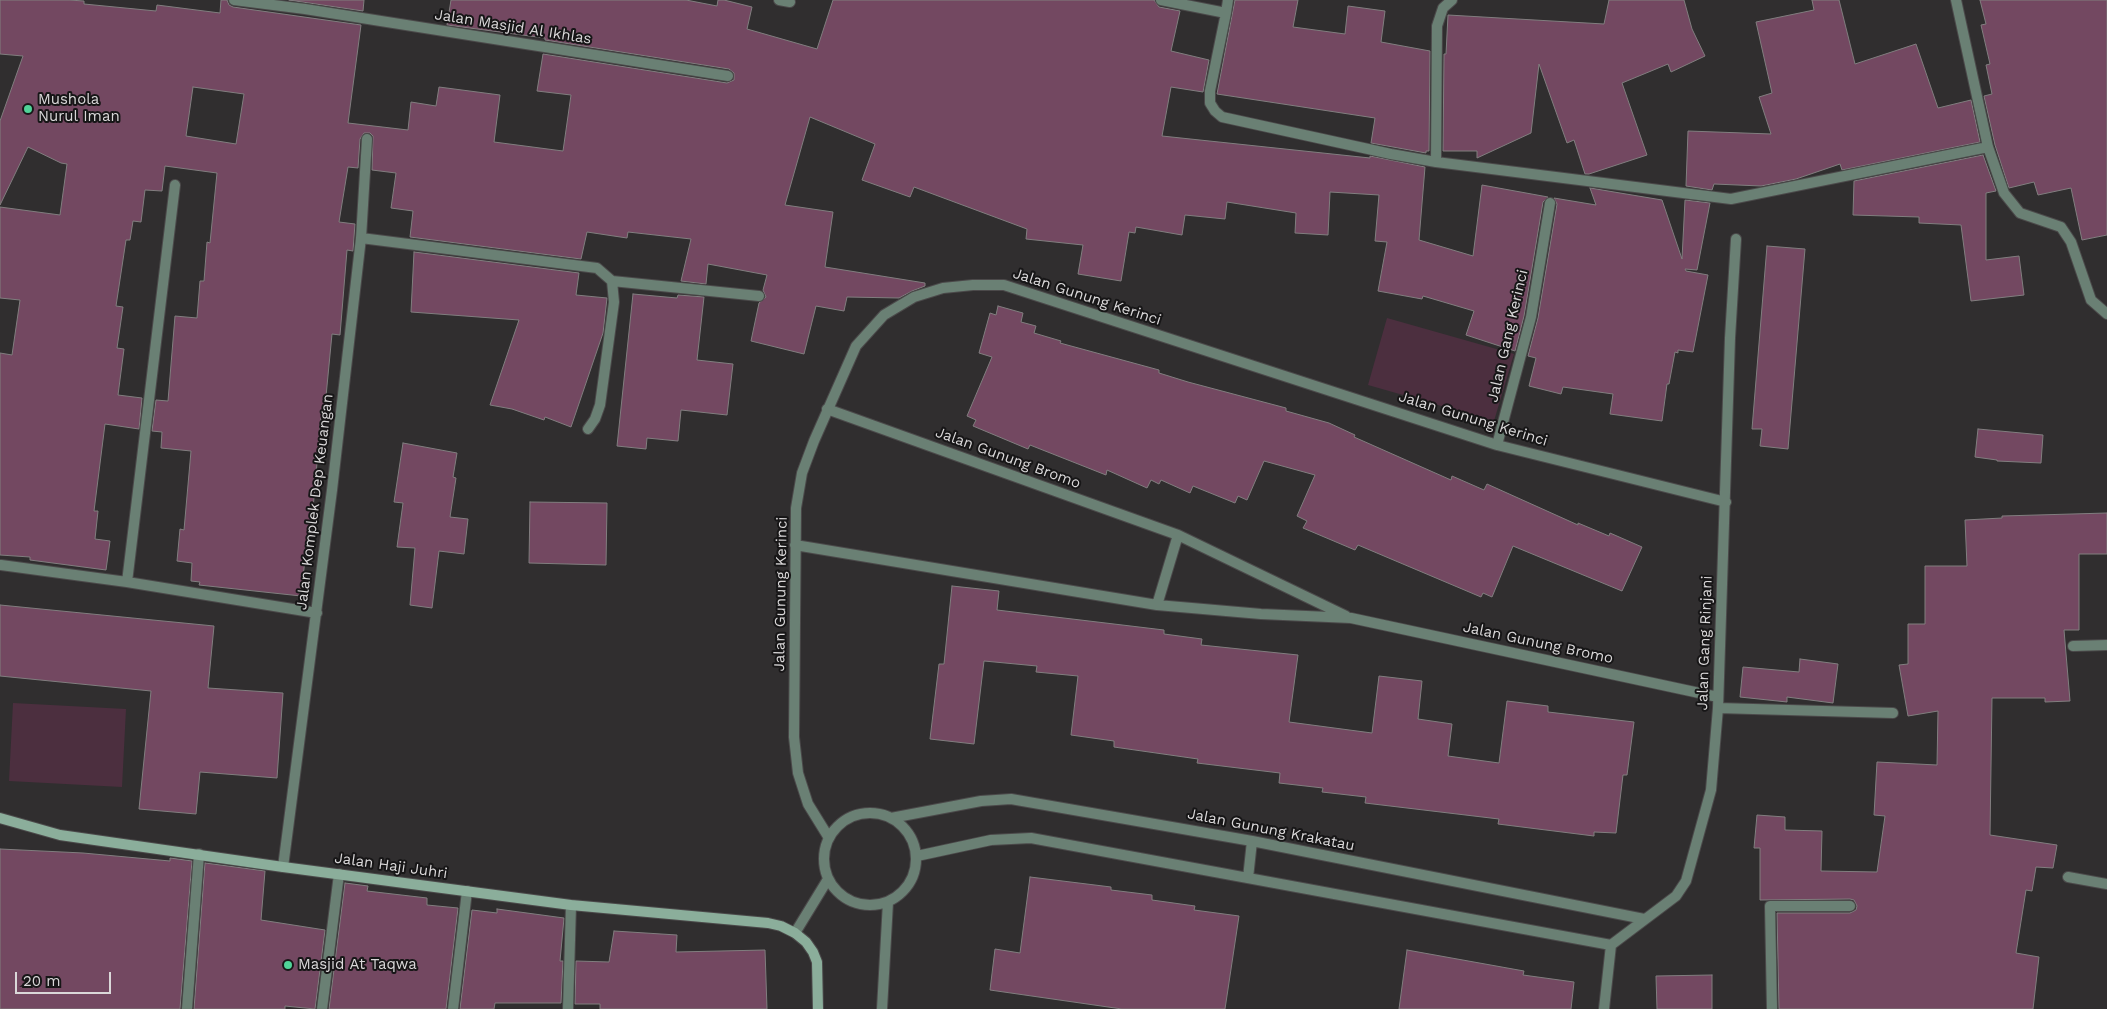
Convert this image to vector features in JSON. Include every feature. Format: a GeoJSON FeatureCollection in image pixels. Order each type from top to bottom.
{"type":"FeatureCollection","features":[{"type":"Feature","properties":{"kind":"street","name":"Jalan Masjid Al Ikhlas"},"geometry":{"type":"LineString","coordinates":[[234,0],[305,4],[728,76]]}},
{"type":"Feature","properties":{"kind":"street"},"geometry":{"type":"LineString","coordinates":[[779,0],[790,2]]}},
{"type":"Feature","properties":{"kind":"street"},"geometry":{"type":"LineString","coordinates":[[1162,0],[1226,13]]}},
{"type":"Feature","properties":{"kind":"street"},"geometry":{"type":"LineString","coordinates":[[1228,0],[1210,91],[1210,103],[1222,117],[1391,154],[1436,162],[1731,199],[1988,147]]}},
{"type":"Feature","properties":{"kind":"street"},"geometry":{"type":"LineString","coordinates":[[1436,162],[1437,26],[1443,8],[1452,0]]}},
{"type":"Feature","properties":{"kind":"street"},"geometry":{"type":"LineString","coordinates":[[1956,0],[1988,147],[2004,193],[2020,213],[2061,227],[2071,242],[2091,300],[2107,314]]}},
{"type":"Feature","properties":{"kind":"street","name":"Jalan Komplek Dep Keuangan"},"geometry":{"type":"LineString","coordinates":[[283,866],[317,613],[361,238],[367,139]]}},
{"type":"Feature","properties":{"kind":"street"},"geometry":{"type":"LineString","coordinates":[[127,582],[174,185]]}},
{"type":"Feature","properties":{"kind":"street","name":"Jalan Gang Kerinci"},"geometry":{"type":"LineString","coordinates":[[1497,445],[1531,317],[1550,203]]}},
{"type":"Feature","properties":{"kind":"street"},"geometry":{"type":"LineString","coordinates":[[361,238],[597,268],[612,281],[759,296]]}},
{"type":"Feature","properties":{"kind":"street","name":"Jalan Gang Rinjani"},"geometry":{"type":"LineString","coordinates":[[1611,945],[1676,896],[1686,881],[1711,790],[1718,708],[1730,338],[1736,239]]}},
{"type":"Feature","properties":{"kind":"street"},"geometry":{"type":"LineString","coordinates":[[588,429],[595,419],[600,404],[614,302],[612,281]]}},
{"type":"Feature","properties":{"kind":"street","name":"Jalan Gunung Kerinci"},"geometry":{"type":"LineString","coordinates":[[829,838],[808,804],[798,773],[795,746],[796,508],[802,473],[856,346],[884,315],[914,297],[943,288],[973,285],[1004,285],[1497,445],[1726,502]]}},
{"type":"Feature","properties":{"kind":"street","name":"Jalan Gunung Bromo"},"geometry":{"type":"LineString","coordinates":[[828,409],[1178,535],[1351,618]]}},
{"type":"Feature","properties":{"kind":"street"},"geometry":{"type":"LineString","coordinates":[[1157,605],[1178,535]]}},
{"type":"Feature","properties":{"kind":"street","name":"Jalan Gunung Bromo"},"geometry":{"type":"LineString","coordinates":[[795,545],[1157,605],[1261,614],[1351,618],[1718,697]]}},
{"type":"Feature","properties":{"kind":"street"},"geometry":{"type":"LineString","coordinates":[[1,565],[127,582],[317,613]]}},
{"type":"Feature","properties":{"kind":"street"},"geometry":{"type":"LineString","coordinates":[[2073,646],[2107,645]]}},
{"type":"Feature","properties":{"kind":"street"},"geometry":{"type":"LineString","coordinates":[[1718,708],[1893,713]]}},
{"type":"Feature","properties":{"kind":"street","name":"Jalan Gunung Krakatau"},"geometry":{"type":"LineString","coordinates":[[891,818],[980,801],[1011,799],[1252,841],[1644,919]]}},
{"type":"Feature","properties":{"kind":"street"},"geometry":{"type":"LineString","coordinates":[[867,813],[879,814],[891,818],[904,827],[913,841],[917,856],[916,870],[910,884],[888,902],[860,905],[847,899],[836,890],[828,879],[824,859],[829,838],[835,828],[845,820],[856,815],[867,813]]}},
{"type":"Feature","properties":{"kind":"street","name":"Jalan Haji Juhri"},"geometry":{"type":"LineString","coordinates":[[0,818],[60,835],[571,905],[758,922],[781,926],[795,933]]}},
{"type":"Feature","properties":{"kind":"street"},"geometry":{"type":"LineString","coordinates":[[917,856],[991,840],[1031,838],[1611,945],[1604,1009]]}},
{"type":"Feature","properties":{"kind":"street"},"geometry":{"type":"LineString","coordinates":[[1248,878],[1252,841]]}},
{"type":"Feature","properties":{"kind":"street"},"geometry":{"type":"LineString","coordinates":[[187,1009],[199,854]]}},
{"type":"Feature","properties":{"kind":"street"},"geometry":{"type":"LineString","coordinates":[[322,1009],[339,874]]}},
{"type":"Feature","properties":{"kind":"street"},"geometry":{"type":"LineString","coordinates":[[2068,877],[2107,884]]}},
{"type":"Feature","properties":{"kind":"street"},"geometry":{"type":"LineString","coordinates":[[818,1009],[817,962],[810,947],[795,933],[828,879]]}},
{"type":"Feature","properties":{"kind":"street"},"geometry":{"type":"LineString","coordinates":[[453,1009],[467,891]]}},
{"type":"Feature","properties":{"kind":"street"},"geometry":{"type":"LineString","coordinates":[[882,1009],[888,902]]}},
{"type":"Feature","properties":{"kind":"street"},"geometry":{"type":"LineString","coordinates":[[568,1009],[571,905]]}},
{"type":"Feature","properties":{"kind":"street"},"geometry":{"type":"LineString","coordinates":[[1772,1009],[1770,906],[1850,906]]}},
{"type":"Feature","properties":{"kind":"shaded area"},"geometry":{"type":"Polygon","coordinates":[[[1387,318],[1514,354],[1494,421],[1368,385],[1387,318]]]}},
{"type":"Feature","properties":{"kind":"shaded area"},"geometry":{"type":"Polygon","coordinates":[[[13,703],[126,709],[122,787],[9,781],[13,703]]]}},
{"type":"Feature","properties":{"kind":"building"},"geometry":{"type":"Polygon","coordinates":[[[0,0],[84,1],[84,4],[156,11],[157,5],[220,13],[221,0],[227,0],[229,5],[233,7],[361,25],[348,123],[408,130],[411,102],[436,106],[439,87],[500,95],[494,142],[563,151],[571,95],[537,91],[543,54],[727,83],[734,80],[734,73],[729,69],[545,40],[545,38],[447,25],[451,0],[686,0],[717,6],[718,0],[724,0],[752,7],[747,29],[817,49],[833,0],[1154,0],[1159,7],[1180,11],[1171,51],[1209,60],[1203,92],[1171,87],[1162,136],[1370,158],[1370,156],[1425,167],[1419,240],[1473,256],[1482,185],[1548,197],[1543,202],[1524,316],[1515,351],[1466,335],[1474,311],[1423,296],[1422,299],[1378,291],[1387,242],[1375,241],[1379,195],[1330,192],[1328,235],[1295,233],[1296,213],[1227,202],[1225,219],[1185,215],[1182,235],[1136,227],[1135,233],[1129,232],[1121,281],[1078,274],[1083,245],[1026,239],[1027,229],[914,187],[910,197],[862,180],[875,144],[810,117],[785,205],[833,212],[825,267],[925,283],[925,286],[899,298],[847,297],[844,311],[816,306],[804,354],[751,341],[759,303],[766,297],[763,290],[767,275],[708,264],[706,284],[681,281],[691,239],[628,232],[627,238],[587,232],[581,259],[410,237],[413,211],[391,208],[396,173],[372,170],[373,136],[370,133],[364,133],[360,139],[358,168],[348,167],[339,222],[355,224],[353,251],[347,250],[340,335],[332,334],[324,417],[321,417],[311,532],[308,532],[301,596],[199,585],[200,582],[191,581],[192,563],[177,561],[180,529],[184,530],[191,451],[161,448],[162,432],[152,431],[156,400],[168,401],[175,316],[197,318],[200,281],[204,281],[207,242],[210,243],[217,173],[165,166],[162,191],[145,190],[141,222],[133,221],[130,240],[126,240],[116,306],[123,307],[117,348],[124,349],[118,395],[142,398],[139,429],[105,424],[94,511],[98,511],[95,539],[110,541],[106,570],[30,560],[30,557],[0,555],[0,353],[12,355],[20,300],[0,298],[0,207],[60,215],[67,164],[28,147],[0,205],[0,121],[23,56],[0,54],[0,0]],[[193,87],[186,136],[236,144],[244,94],[193,87]]]}},
{"type":"Feature","properties":{"kind":"building"},"geometry":{"type":"Polygon","coordinates":[[[289,0],[364,0],[363,11],[289,0]]]}},
{"type":"Feature","properties":{"kind":"building"},"geometry":{"type":"Polygon","coordinates":[[[1235,0],[1298,0],[1293,27],[1345,34],[1348,6],[1385,11],[1381,42],[1430,51],[1429,151],[1426,151],[1426,153],[1371,143],[1375,118],[1217,94],[1235,0]]]}},
{"type":"Feature","properties":{"kind":"building"},"geometry":{"type":"Polygon","coordinates":[[[1609,0],[1684,0],[1692,29],[1705,56],[1671,72],[1668,64],[1622,83],[1647,155],[1585,174],[1574,140],[1567,143],[1539,64],[1531,133],[1477,158],[1477,151],[1443,151],[1444,54],[1446,54],[1448,15],[1604,24],[1609,0]]]}},
{"type":"Feature","properties":{"kind":"building"},"geometry":{"type":"Polygon","coordinates":[[[1812,0],[1839,0],[1855,64],[1916,44],[1938,108],[1971,100],[1980,142],[1842,170],[1840,164],[1796,179],[1761,186],[1714,184],[1712,190],[1686,186],[1688,131],[1771,134],[1759,97],[1772,93],[1756,22],[1814,10],[1812,0]]]}},
{"type":"Feature","properties":{"kind":"building"},"geometry":{"type":"Polygon","coordinates":[[[1980,0],[2107,0],[2107,235],[2082,240],[2071,188],[2038,195],[2034,182],[2009,188],[1995,145],[1984,96],[1992,94],[1986,65],[1990,64],[1981,25],[1986,24],[1980,0]]]}},
{"type":"Feature","properties":{"kind":"building"},"geometry":{"type":"Polygon","coordinates":[[[1983,155],[1996,191],[1986,193],[1986,260],[2019,256],[2024,295],[1971,301],[1961,225],[1919,223],[1919,217],[1853,215],[1854,181],[1983,155]]]}},
{"type":"Feature","properties":{"kind":"building"},"geometry":{"type":"Polygon","coordinates":[[[1590,188],[1662,200],[1682,259],[1685,200],[1710,203],[1697,270],[1685,269],[1686,271],[1708,275],[1693,352],[1678,350],[1678,353],[1675,352],[1669,384],[1667,384],[1662,421],[1610,414],[1613,394],[1563,387],[1561,394],[1529,386],[1536,358],[1528,356],[1538,318],[1557,204],[1554,198],[1596,205],[1590,188]]]}},
{"type":"Feature","properties":{"kind":"building"},"geometry":{"type":"Polygon","coordinates":[[[1767,246],[1805,249],[1788,449],[1760,446],[1762,429],[1752,429],[1767,246]]]}},
{"type":"Feature","properties":{"kind":"building"},"geometry":{"type":"Polygon","coordinates":[[[414,252],[579,273],[576,295],[607,298],[603,333],[571,427],[545,417],[544,420],[512,409],[490,405],[519,320],[411,312],[414,252]]]}},
{"type":"Feature","properties":{"kind":"building"},"geometry":{"type":"Polygon","coordinates":[[[633,294],[677,298],[678,295],[704,297],[697,360],[733,364],[727,415],[681,410],[678,441],[647,438],[646,449],[617,446],[633,294]]]}},
{"type":"Feature","properties":{"kind":"building"},"geometry":{"type":"Polygon","coordinates":[[[998,306],[1023,313],[1021,322],[1036,326],[1034,333],[1061,341],[1060,343],[1159,370],[1159,373],[1286,408],[1286,411],[1329,423],[1355,435],[1354,437],[1451,480],[1452,476],[1484,490],[1487,484],[1578,525],[1578,523],[1609,536],[1610,533],[1642,547],[1622,591],[1513,546],[1492,597],[1483,593],[1481,597],[1358,545],[1355,550],[1303,528],[1307,521],[1297,516],[1315,475],[1264,461],[1247,500],[1238,496],[1235,503],[1193,486],[1190,493],[1161,480],[1159,484],[1151,480],[1147,488],[1107,470],[1106,475],[1030,445],[1028,449],[973,426],[976,420],[967,416],[992,357],[979,353],[990,313],[996,315],[998,306]]]}},
{"type":"Feature","properties":{"kind":"building"},"geometry":{"type":"Polygon","coordinates":[[[1978,429],[2043,435],[2041,463],[1997,461],[1975,457],[1978,429]]]}},
{"type":"Feature","properties":{"kind":"building"},"geometry":{"type":"Polygon","coordinates":[[[403,443],[457,453],[453,477],[456,478],[450,517],[468,519],[464,554],[439,551],[432,608],[410,605],[415,548],[397,547],[403,503],[394,502],[403,443]]]}},
{"type":"Feature","properties":{"kind":"building"},"geometry":{"type":"Polygon","coordinates":[[[530,502],[607,503],[606,565],[529,563],[530,502]]]}},
{"type":"Feature","properties":{"kind":"building"},"geometry":{"type":"Polygon","coordinates":[[[2107,513],[2107,554],[2079,554],[2079,630],[2064,630],[2070,701],[2045,702],[2045,698],[1992,698],[1990,835],[2057,845],[2053,868],[2036,867],[2032,891],[2026,890],[2016,953],[2039,957],[2033,1009],[1779,1009],[1777,913],[1850,913],[1856,910],[1857,906],[1854,900],[1850,899],[1760,900],[1760,848],[1754,848],[1757,815],[1785,817],[1785,830],[1822,831],[1821,871],[1877,872],[1885,816],[1874,815],[1877,762],[1937,765],[1938,711],[1908,716],[1899,665],[1908,664],[1908,624],[1925,624],[1925,566],[1967,566],[1965,520],[2002,518],[2002,516],[2107,513]]]}},
{"type":"Feature","properties":{"kind":"building"},"geometry":{"type":"Polygon","coordinates":[[[952,586],[999,591],[997,610],[1164,630],[1164,634],[1202,639],[1201,645],[1298,655],[1289,722],[1372,733],[1379,676],[1422,681],[1418,719],[1452,724],[1448,756],[1499,763],[1507,701],[1548,706],[1548,712],[1634,722],[1627,775],[1623,775],[1616,833],[1594,832],[1594,836],[1498,824],[1499,819],[1365,803],[1366,797],[1322,792],[1323,788],[1279,783],[1280,773],[1197,763],[1198,759],[1114,747],[1114,741],[1071,735],[1078,676],[1036,672],[1037,666],[984,661],[974,744],[930,739],[939,664],[944,664],[952,586]]]}},
{"type":"Feature","properties":{"kind":"building"},"geometry":{"type":"Polygon","coordinates":[[[0,605],[214,626],[208,688],[283,693],[277,778],[200,772],[196,814],[139,809],[151,691],[0,676],[0,605]]]}},
{"type":"Feature","properties":{"kind":"building"},"geometry":{"type":"Polygon","coordinates":[[[1800,659],[1838,664],[1833,703],[1787,697],[1787,702],[1740,697],[1743,667],[1799,672],[1800,659]]]}},
{"type":"Feature","properties":{"kind":"building"},"geometry":{"type":"Polygon","coordinates":[[[0,849],[83,853],[170,861],[170,858],[192,861],[180,1009],[0,1009],[0,849]]]}},
{"type":"Feature","properties":{"kind":"building"},"geometry":{"type":"Polygon","coordinates":[[[205,863],[265,871],[261,920],[325,930],[315,1009],[285,1006],[285,1009],[194,1009],[205,863]]]}},
{"type":"Feature","properties":{"kind":"building"},"geometry":{"type":"Polygon","coordinates":[[[1030,877],[1111,887],[1111,890],[1152,895],[1152,900],[1195,906],[1194,910],[1239,916],[1225,1009],[1122,1009],[990,990],[995,949],[1020,953],[1030,877]]]}},
{"type":"Feature","properties":{"kind":"building"},"geometry":{"type":"Polygon","coordinates":[[[345,883],[368,886],[367,891],[427,898],[427,905],[458,908],[446,1009],[329,1009],[345,883]]]}},
{"type":"Feature","properties":{"kind":"building"},"geometry":{"type":"Polygon","coordinates":[[[497,909],[564,918],[560,961],[563,961],[561,1003],[495,1003],[494,1009],[460,1009],[472,910],[497,913],[497,909]]]}},
{"type":"Feature","properties":{"kind":"building"},"geometry":{"type":"Polygon","coordinates":[[[614,931],[677,935],[676,952],[765,950],[767,1009],[600,1009],[600,1004],[575,1004],[576,961],[609,962],[614,931]]]}},
{"type":"Feature","properties":{"kind":"building"},"geometry":{"type":"Polygon","coordinates":[[[1407,950],[1524,971],[1523,975],[1574,982],[1571,1009],[1399,1009],[1407,950]]]}},
{"type":"Feature","properties":{"kind":"building"},"geometry":{"type":"Polygon","coordinates":[[[1712,975],[1712,1009],[1657,1009],[1656,976],[1712,975]]]}},
{"type":"Feature","properties":{"kind":"place","name":"Mushola Nurul Iman"},"geometry":{"type":"Point","coordinates":[28,109]}},
{"type":"Feature","properties":{"kind":"place","name":"Masjid At Taqwa"},"geometry":{"type":"Point","coordinates":[288,965]}}]}
